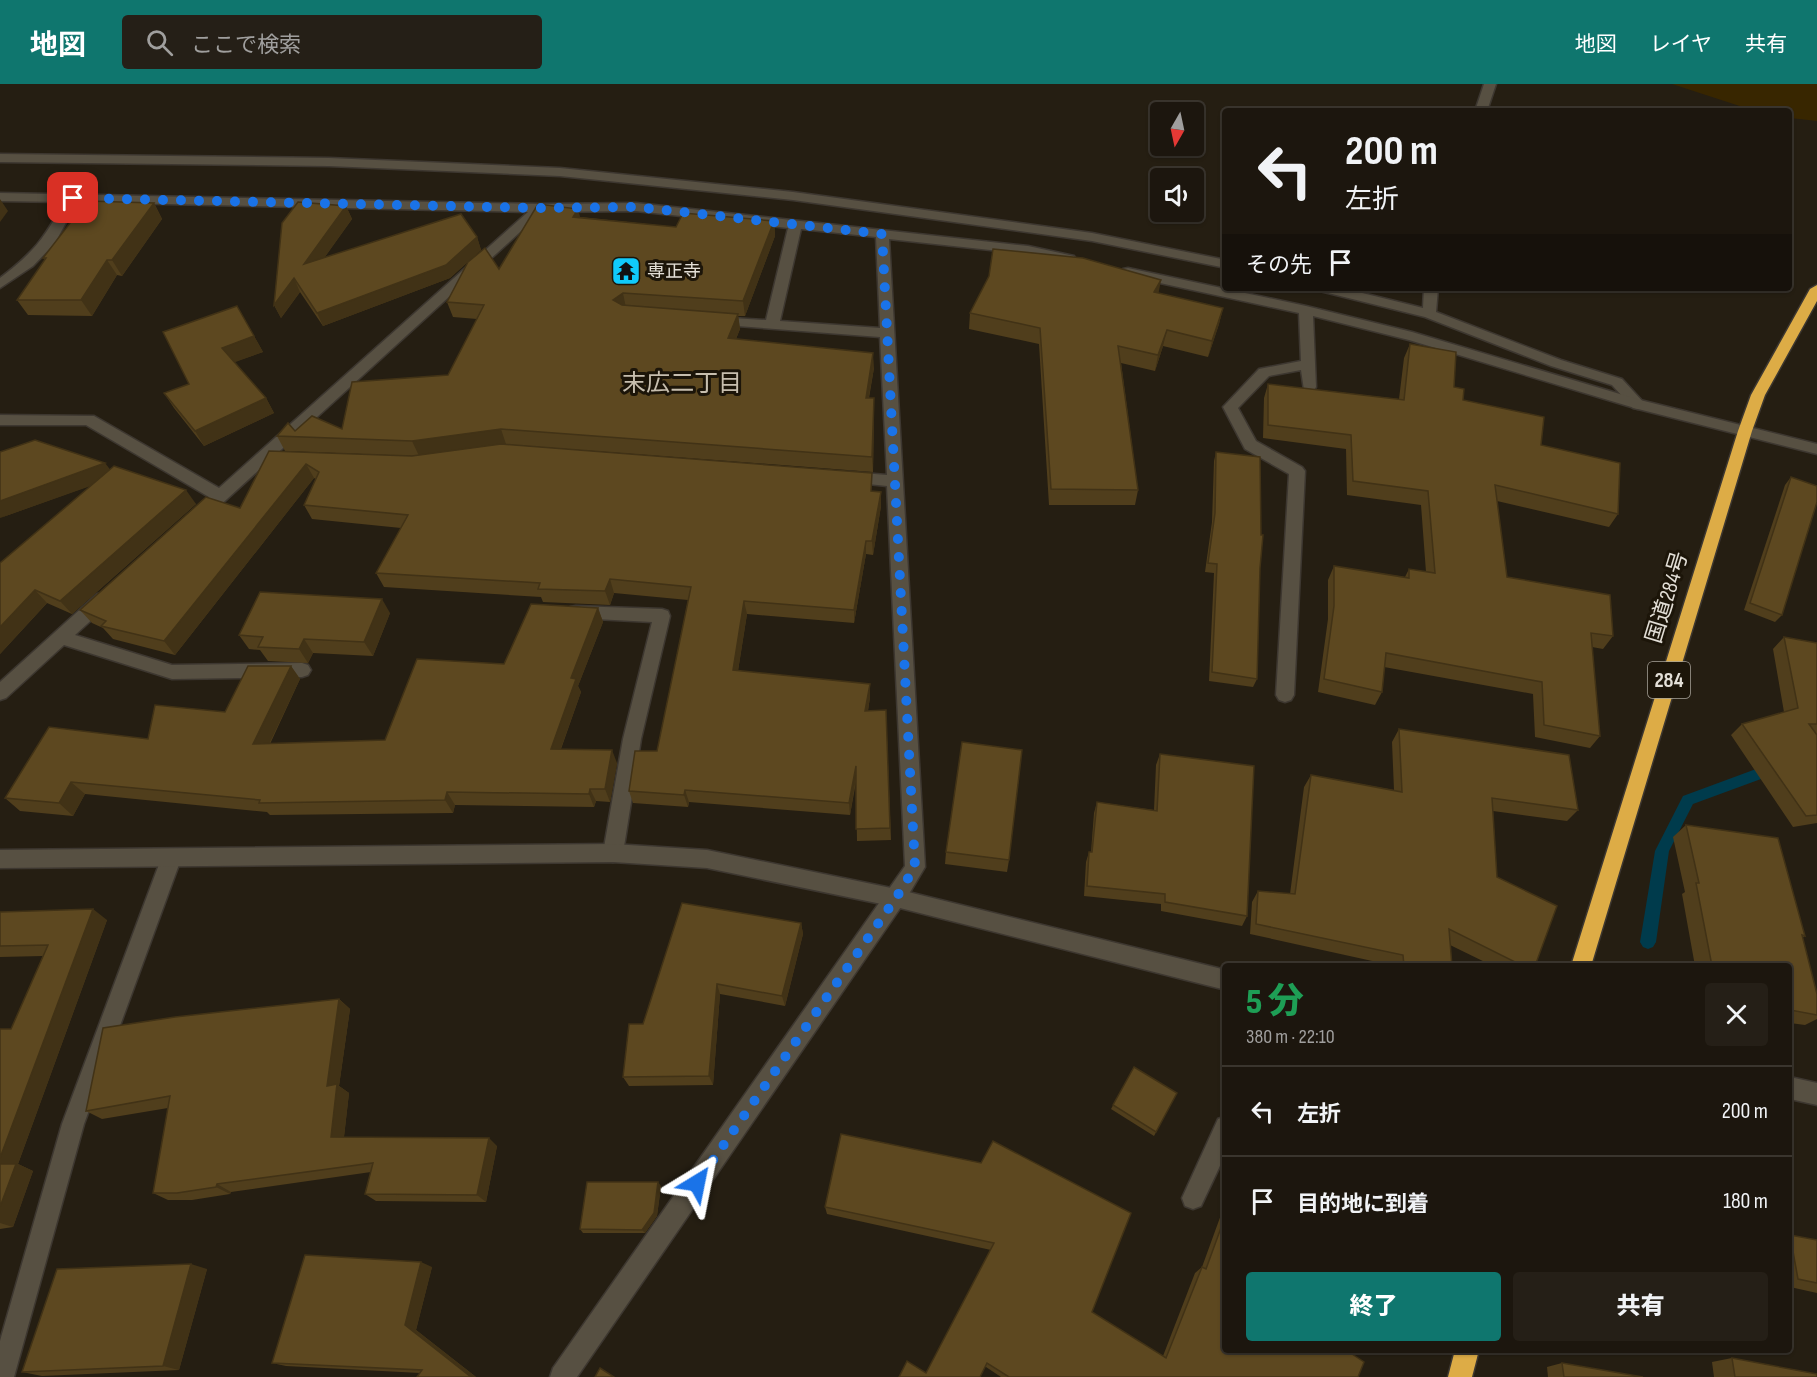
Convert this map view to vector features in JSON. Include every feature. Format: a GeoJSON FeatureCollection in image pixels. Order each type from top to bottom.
{"type":"FeatureCollection","features":[{"type":"Feature","properties":{"kind":"highway","name":"国道284号"},"geometry":{"type":"LineString","coordinates":[[1582,963],[1745,431],[1758,395],[1817,289]]}},
{"type":"Feature","properties":{"kind":"highway"},"geometry":{"type":"LineString","coordinates":[[1460,1377],[1466,1353]]}},
{"type":"Feature","properties":{"kind":"street"},"geometry":{"type":"LineString","coordinates":[[1482,108],[1490,84]]}},
{"type":"Feature","properties":{"kind":"street"},"geometry":{"type":"LineString","coordinates":[[0,158],[329,162],[560,172],[793,196],[1092,237],[1222,263]]}},
{"type":"Feature","properties":{"kind":"street"},"geometry":{"type":"LineString","coordinates":[[0,197],[539,208],[636,207],[1028,250],[1086,263]]}},
{"type":"Feature","properties":{"kind":"street"},"geometry":{"type":"LineString","coordinates":[[0,284],[28,263],[50,240],[73,198]]}},
{"type":"Feature","properties":{"kind":"street"},"geometry":{"type":"LineString","coordinates":[[184,527],[539,208]]}},
{"type":"Feature","properties":{"kind":"street"},"geometry":{"type":"LineString","coordinates":[[772,325],[795,225]]}},
{"type":"Feature","properties":{"kind":"street"},"geometry":{"type":"LineString","coordinates":[[562,1377],[896,898],[915,867],[882,234]]}},
{"type":"Feature","properties":{"kind":"street"},"geometry":{"type":"LineString","coordinates":[[1109,268],[1306,310],[1412,336],[1638,404],[1817,449]]}},
{"type":"Feature","properties":{"kind":"street"},"geometry":{"type":"LineString","coordinates":[[1337,291],[1429,314],[1556,363],[1617,382],[1638,404]]}},
{"type":"Feature","properties":{"kind":"street"},"geometry":{"type":"LineString","coordinates":[[1429,314],[1431,291]]}},
{"type":"Feature","properties":{"kind":"street"},"geometry":{"type":"LineString","coordinates":[[1306,310],[1309,387]]}},
{"type":"Feature","properties":{"kind":"street"},"geometry":{"type":"LineString","coordinates":[[705,320],[888,333]]}},
{"type":"Feature","properties":{"kind":"street"},"geometry":{"type":"LineString","coordinates":[[1286,695],[1297,471],[1250,446],[1230,406],[1264,372],[1308,364]]}},
{"type":"Feature","properties":{"kind":"street"},"geometry":{"type":"LineString","coordinates":[[0,420],[89,420],[220,496]]}},
{"type":"Feature","properties":{"kind":"street"},"geometry":{"type":"LineString","coordinates":[[261,458],[284,459]]}},
{"type":"Feature","properties":{"kind":"street"},"geometry":{"type":"LineString","coordinates":[[836,476],[895,481]]}},
{"type":"Feature","properties":{"kind":"street"},"geometry":{"type":"LineString","coordinates":[[0,693],[114,590]]}},
{"type":"Feature","properties":{"kind":"street"},"geometry":{"type":"LineString","coordinates":[[556,612],[662,616],[632,739],[613,854]]}},
{"type":"Feature","properties":{"kind":"street"},"geometry":{"type":"LineString","coordinates":[[60,637],[172,672],[302,670]]}},
{"type":"Feature","properties":{"kind":"street"},"geometry":{"type":"LineString","coordinates":[[0,859],[613,854],[707,859],[896,898],[1222,979]]}},
{"type":"Feature","properties":{"kind":"street"},"geometry":{"type":"LineString","coordinates":[[2,1377],[73,1124],[171,859]]}},
{"type":"Feature","properties":{"kind":"street"},"geometry":{"type":"LineString","coordinates":[[1792,1088],[1817,1094]]}},
{"type":"Feature","properties":{"kind":"street"},"geometry":{"type":"LineString","coordinates":[[1193,1198],[1222,1136]]}},
{"type":"Feature","properties":{"kind":"shaded area"},"geometry":{"type":"Polygon","coordinates":[[[1672,84],[1817,84],[1817,121],[1792,118],[1792,108],[1746,108],[1672,84]]]}},
{"type":"Feature","properties":{"kind":"building"},"geometry":{"type":"Polygon","coordinates":[[[87,201],[154,203],[112,260],[107,260],[81,300],[17,300],[46,258],[43,258],[87,201]]]}},
{"type":"Feature","properties":{"kind":"building"},"geometry":{"type":"Polygon","coordinates":[[[298,202],[346,206],[304,264],[461,214],[477,237],[446,265],[317,313],[294,278],[274,305],[282,223],[298,202]]]}},
{"type":"Feature","properties":{"kind":"building"},"geometry":{"type":"Polygon","coordinates":[[[538,204],[578,209],[573,217],[676,227],[683,213],[774,221],[743,301],[623,293],[613,300],[622,305],[738,314],[728,338],[873,353],[866,398],[874,398],[872,457],[501,429],[412,441],[277,436],[288,423],[295,431],[312,416],[342,429],[352,382],[448,375],[484,305],[447,302],[468,262],[485,248],[499,269],[538,204]]]}},
{"type":"Feature","properties":{"kind":"building"},"geometry":{"type":"Polygon","coordinates":[[[993,249],[1083,258],[1161,280],[1154,292],[1223,308],[1212,341],[1167,330],[1158,355],[1118,346],[1138,490],[1051,489],[1040,328],[970,313],[989,276],[993,249]]]}},
{"type":"Feature","properties":{"kind":"building"},"geometry":{"type":"Polygon","coordinates":[[[237,306],[254,336],[222,348],[266,398],[195,431],[164,393],[189,384],[163,332],[237,306]]]}},
{"type":"Feature","properties":{"kind":"building"},"geometry":{"type":"Polygon","coordinates":[[[1410,344],[1456,352],[1454,387],[1464,389],[1463,400],[1544,417],[1541,445],[1620,463],[1618,514],[1495,485],[1507,577],[1610,595],[1613,636],[1591,633],[1600,736],[1544,725],[1542,682],[1386,653],[1382,692],[1324,679],[1334,606],[1334,566],[1409,578],[1409,569],[1435,573],[1428,491],[1353,481],[1351,435],[1268,425],[1268,384],[1404,400],[1410,344]]]}},
{"type":"Feature","properties":{"kind":"building"},"geometry":{"type":"Polygon","coordinates":[[[35,440],[105,463],[0,501],[0,452],[35,440]]]}},
{"type":"Feature","properties":{"kind":"building"},"geometry":{"type":"Polygon","coordinates":[[[501,444],[872,473],[871,491],[881,492],[872,541],[866,541],[854,610],[744,601],[733,670],[870,684],[865,711],[886,710],[890,828],[856,829],[856,766],[849,803],[685,790],[684,795],[629,791],[635,751],[657,751],[691,587],[610,579],[605,591],[538,589],[540,583],[376,573],[408,515],[304,505],[319,472],[306,464],[164,641],[101,626],[106,621],[80,610],[206,497],[240,508],[269,451],[412,456],[501,444]]]}},
{"type":"Feature","properties":{"kind":"building"},"geometry":{"type":"Polygon","coordinates":[[[1216,452],[1260,457],[1261,535],[1263,535],[1257,679],[1212,672],[1217,564],[1208,563],[1215,513],[1216,452]]]}},
{"type":"Feature","properties":{"kind":"building"},"geometry":{"type":"Polygon","coordinates":[[[114,466],[186,490],[60,601],[35,590],[0,627],[0,563],[114,466]]]}},
{"type":"Feature","properties":{"kind":"building"},"geometry":{"type":"Polygon","coordinates":[[[1791,477],[1817,486],[1817,502],[1782,615],[1750,603],[1791,477]]]}},
{"type":"Feature","properties":{"kind":"building"},"geometry":{"type":"Polygon","coordinates":[[[260,592],[382,599],[364,642],[304,639],[299,649],[258,647],[263,637],[239,635],[260,592]]]}},
{"type":"Feature","properties":{"kind":"building"},"geometry":{"type":"Polygon","coordinates":[[[531,604],[598,608],[571,678],[576,679],[551,749],[612,750],[605,789],[590,789],[589,794],[447,792],[445,800],[259,803],[260,800],[71,782],[59,803],[5,798],[49,727],[148,739],[155,705],[225,712],[248,666],[291,666],[253,744],[385,740],[417,659],[504,664],[531,604]]]}},
{"type":"Feature","properties":{"kind":"building"},"geometry":{"type":"Polygon","coordinates":[[[1784,637],[1817,643],[1817,724],[1809,724],[1817,735],[1817,815],[1806,816],[1742,724],[1798,708],[1784,637]]]}},
{"type":"Feature","properties":{"kind":"building"},"geometry":{"type":"Polygon","coordinates":[[[1399,729],[1569,755],[1578,810],[1492,798],[1497,877],[1557,906],[1536,963],[1517,963],[1449,929],[1452,963],[1404,963],[1403,955],[1256,924],[1258,891],[1295,894],[1311,775],[1402,792],[1399,729]]]}},
{"type":"Feature","properties":{"kind":"building"},"geometry":{"type":"Polygon","coordinates":[[[962,742],[1022,750],[1009,860],[946,852],[962,742]]]}},
{"type":"Feature","properties":{"kind":"building"},"geometry":{"type":"Polygon","coordinates":[[[1160,754],[1254,766],[1247,916],[1165,902],[1165,894],[1087,886],[1089,852],[1092,852],[1097,802],[1157,811],[1160,754]]]}},
{"type":"Feature","properties":{"kind":"building"},"geometry":{"type":"Polygon","coordinates":[[[1686,825],[1778,838],[1805,936],[1802,935],[1817,994],[1817,1015],[1792,1010],[1792,963],[1711,963],[1696,883],[1699,883],[1686,825]]]}},
{"type":"Feature","properties":{"kind":"building"},"geometry":{"type":"Polygon","coordinates":[[[682,903],[801,923],[782,996],[717,984],[709,1076],[623,1077],[629,1024],[643,1024],[682,903]]]}},
{"type":"Feature","properties":{"kind":"building"},"geometry":{"type":"Polygon","coordinates":[[[93,909],[0,1158],[0,1029],[11,1029],[48,945],[0,946],[0,912],[93,909]]]}},
{"type":"Feature","properties":{"kind":"building"},"geometry":{"type":"Polygon","coordinates":[[[339,999],[327,1086],[337,1084],[331,1137],[489,1138],[477,1195],[365,1194],[373,1163],[217,1184],[216,1187],[177,1193],[153,1193],[170,1096],[86,1111],[103,1028],[175,1017],[339,999]]]}},
{"type":"Feature","properties":{"kind":"building"},"geometry":{"type":"Polygon","coordinates":[[[1134,1067],[1177,1093],[1156,1132],[1113,1105],[1134,1067]]]}},
{"type":"Feature","properties":{"kind":"building"},"geometry":{"type":"Polygon","coordinates":[[[841,1134],[981,1163],[993,1141],[1131,1213],[1092,1312],[1166,1358],[1202,1267],[1206,1269],[1222,1225],[1222,1353],[1350,1353],[1364,1362],[1358,1377],[1009,1377],[987,1363],[980,1377],[899,1377],[907,1361],[926,1373],[994,1243],[825,1207],[841,1134]]]}},
{"type":"Feature","properties":{"kind":"building"},"geometry":{"type":"Polygon","coordinates":[[[0,1164],[16,1164],[0,1207],[0,1164]]]}},
{"type":"Feature","properties":{"kind":"building"},"geometry":{"type":"Polygon","coordinates":[[[587,1182],[658,1182],[654,1213],[642,1230],[580,1229],[587,1182]]]}},
{"type":"Feature","properties":{"kind":"building"},"geometry":{"type":"Polygon","coordinates":[[[1792,1235],[1817,1240],[1817,1283],[1798,1279],[1792,1235]]]}},
{"type":"Feature","properties":{"kind":"building"},"geometry":{"type":"Polygon","coordinates":[[[305,1255],[421,1262],[405,1325],[471,1377],[417,1377],[422,1370],[272,1363],[305,1255]]]}},
{"type":"Feature","properties":{"kind":"building"},"geometry":{"type":"Polygon","coordinates":[[[191,1264],[163,1366],[22,1372],[57,1269],[191,1264]]]}},
{"type":"Feature","properties":{"kind":"building"},"geometry":{"type":"Polygon","coordinates":[[[1732,1358],[1817,1374],[1817,1377],[1735,1377],[1732,1358]]]}},
{"type":"Feature","properties":{"kind":"building"},"geometry":{"type":"Polygon","coordinates":[[[1562,1363],[1643,1377],[1564,1377],[1562,1363]]]}},
{"type":"Feature","properties":{"kind":"building"},"geometry":{"type":"Polygon","coordinates":[[[600,1368],[614,1377],[595,1377],[600,1368]]]}},
{"type":"Feature","properties":{"kind":"waterway"},"geometry":{"type":"LineString","coordinates":[[1648,942],[1662,851],[1688,800],[1775,768]]}},
{"type":"Feature","properties":{"kind":"place","name":"専正寺"},"geometry":{"type":"Point","coordinates":[626,271]}},
{"type":"Feature","properties":{"kind":"district","name":"末広二丁目"},"geometry":{"type":"Point","coordinates":[682,383]}},
{"type":"Feature","properties":{"kind":"route"},"geometry":{"type":"LineString","coordinates":[[73,198],[539,208],[636,207],[882,234],[915,867],[896,898],[697,1183]]}}]}
